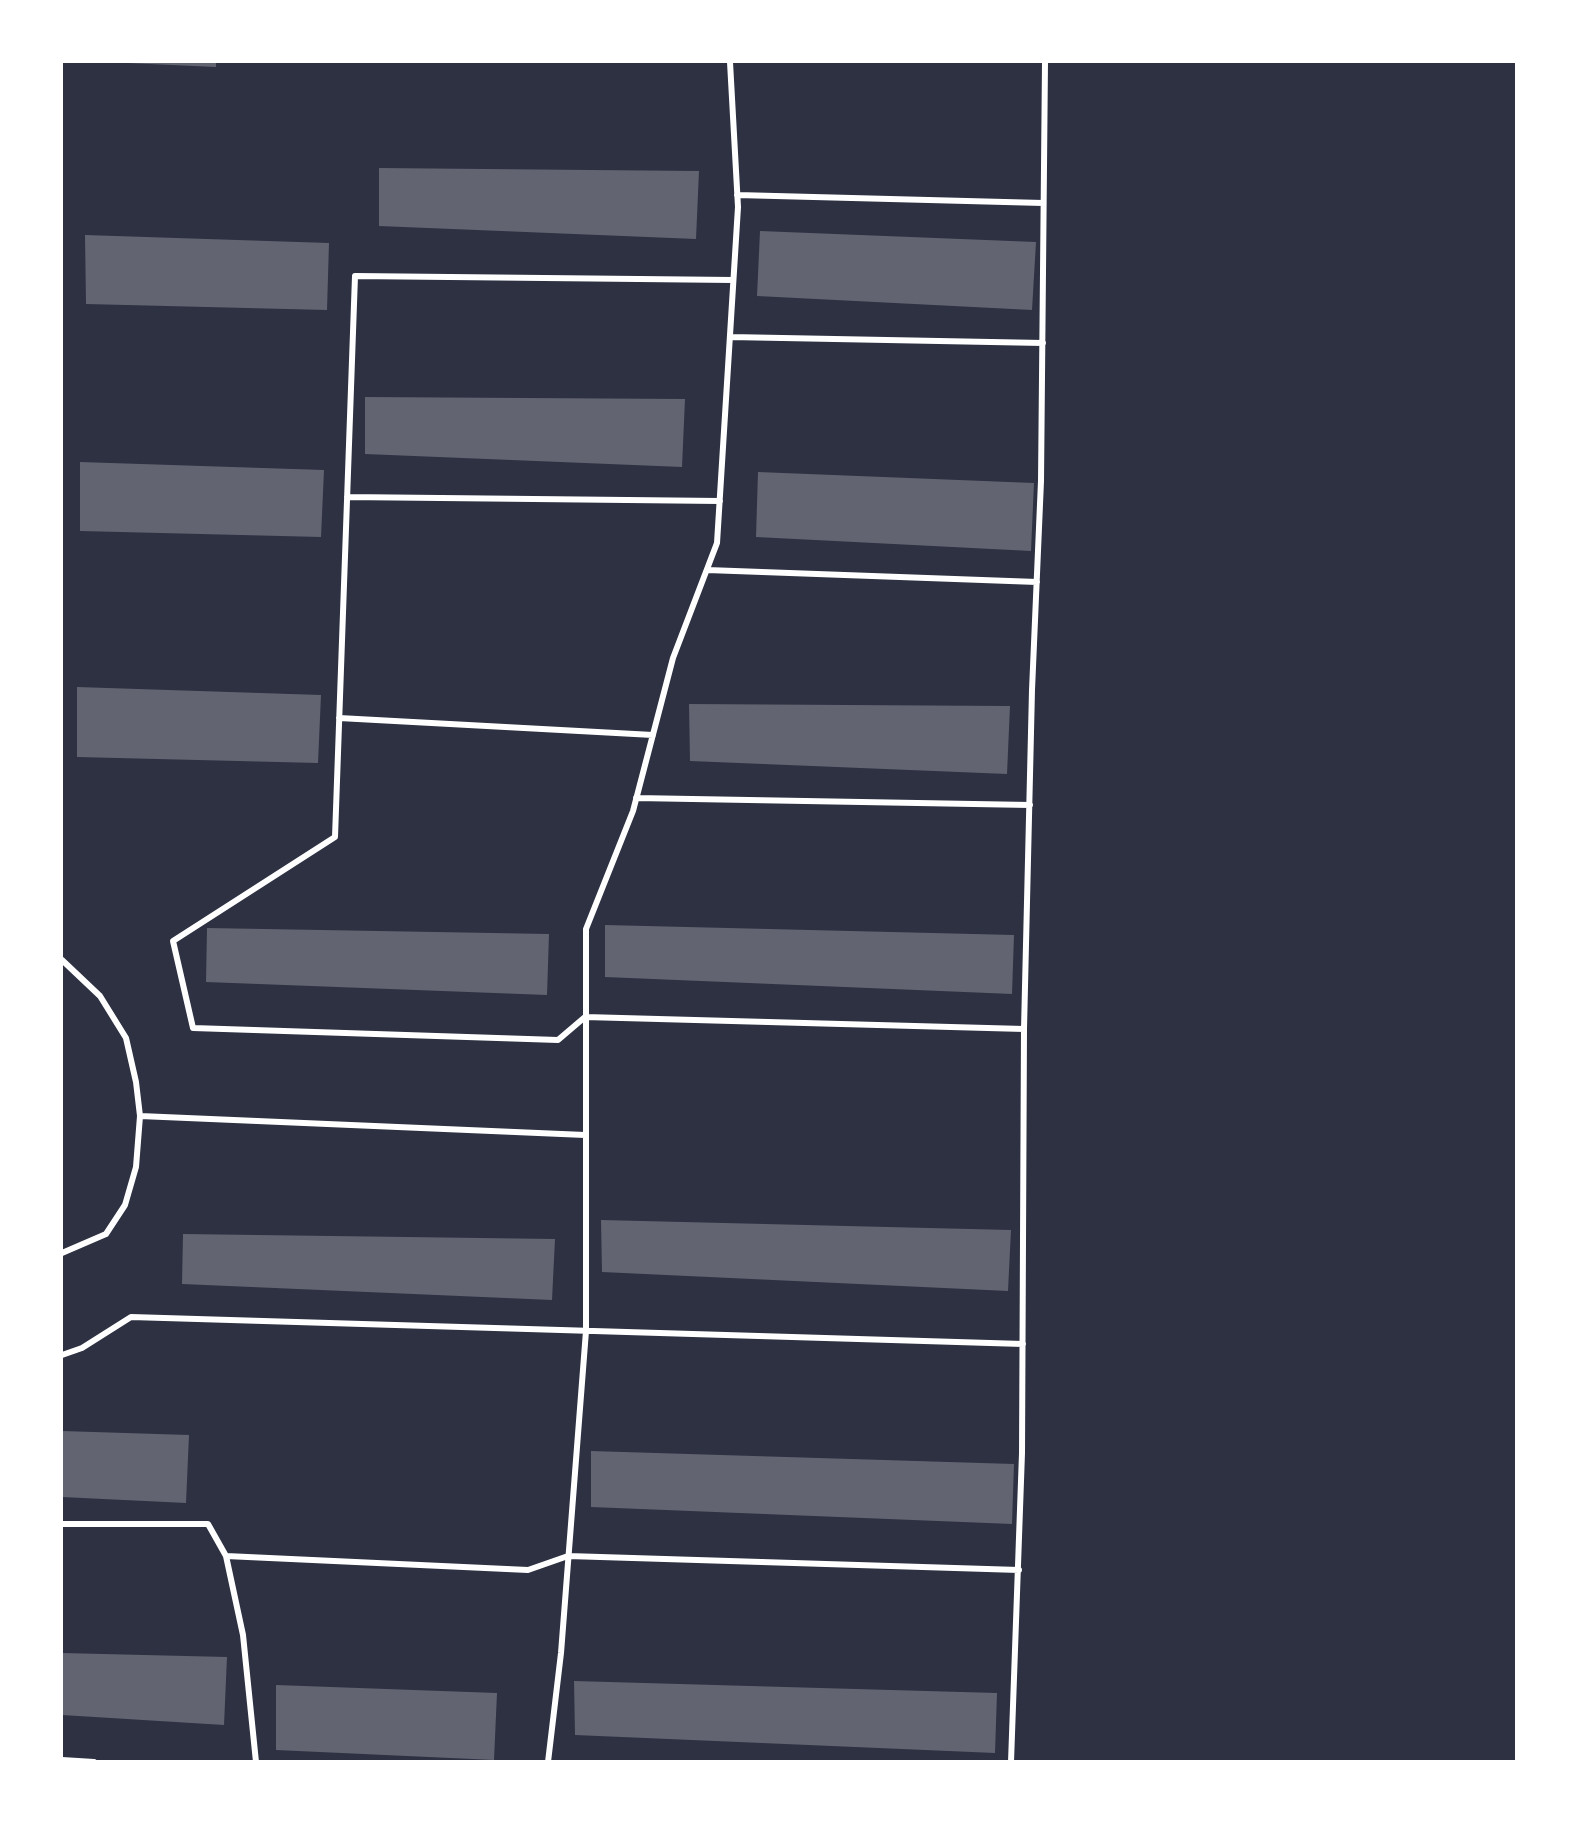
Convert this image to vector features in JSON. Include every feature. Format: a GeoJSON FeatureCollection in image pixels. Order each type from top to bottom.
{"type":"FeatureCollection","features":[{"type":"Feature","properties":{"kind":"street"},"geometry":{"type":"LineString","coordinates":[[548,1761],[561,1653],[586,1331],[586,929],[633,811],[673,658],[717,543],[738,207],[730,62]]}},
{"type":"Feature","properties":{"kind":"street"},"geometry":{"type":"LineString","coordinates":[[1011,1761],[1022,1453],[1024,1029],[1041,481],[1046,62]]}},
{"type":"Feature","properties":{"kind":"street"},"geometry":{"type":"LineString","coordinates":[[737,195],[1043,203]]}},
{"type":"Feature","properties":{"kind":"street"},"geometry":{"type":"LineString","coordinates":[[734,280],[355,276],[335,837],[174,941],[193,1028],[558,1040],[585,1017],[1024,1029]]}},
{"type":"Feature","properties":{"kind":"street"},"geometry":{"type":"LineString","coordinates":[[730,337],[1043,343]]}},
{"type":"Feature","properties":{"kind":"street"},"geometry":{"type":"LineString","coordinates":[[347,497],[720,501]]}},
{"type":"Feature","properties":{"kind":"street"},"geometry":{"type":"LineString","coordinates":[[707,570],[1037,582]]}},
{"type":"Feature","properties":{"kind":"street"},"geometry":{"type":"LineString","coordinates":[[339,718],[653,735]]}},
{"type":"Feature","properties":{"kind":"street"},"geometry":{"type":"LineString","coordinates":[[636,798],[1030,805]]}},
{"type":"Feature","properties":{"kind":"street"},"geometry":{"type":"LineString","coordinates":[[62,960],[100,996],[126,1038],[136,1082],[140,1116],[136,1167],[125,1205],[106,1234],[62,1253]]}},
{"type":"Feature","properties":{"kind":"street"},"geometry":{"type":"LineString","coordinates":[[140,1116],[585,1135]]}},
{"type":"Feature","properties":{"kind":"street"},"geometry":{"type":"LineString","coordinates":[[62,1355],[82,1347],[131,1317],[1023,1344]]}},
{"type":"Feature","properties":{"kind":"street"},"geometry":{"type":"LineString","coordinates":[[62,1524],[208,1524],[226,1556],[243,1635],[256,1761]]}},
{"type":"Feature","properties":{"kind":"street"},"geometry":{"type":"LineString","coordinates":[[226,1556],[528,1570],[568,1556],[1019,1570]]}},
{"type":"Feature","properties":{"kind":"street"},"geometry":{"type":"LineString","coordinates":[[62,1760],[94,1761]]}},
{"type":"Feature","properties":{"kind":"building"},"geometry":{"type":"Polygon","coordinates":[[[216,62],[216,67],[127,63],[216,62]]]}},
{"type":"Feature","properties":{"kind":"building"},"geometry":{"type":"Polygon","coordinates":[[[379,168],[699,171],[696,239],[379,226],[379,168]]]}},
{"type":"Feature","properties":{"kind":"building"},"geometry":{"type":"Polygon","coordinates":[[[760,231],[1036,242],[1032,310],[757,296],[760,231]]]}},
{"type":"Feature","properties":{"kind":"building"},"geometry":{"type":"Polygon","coordinates":[[[85,235],[329,243],[327,310],[86,304],[85,235]]]}},
{"type":"Feature","properties":{"kind":"building"},"geometry":{"type":"Polygon","coordinates":[[[365,397],[685,399],[682,467],[365,454],[365,397]]]}},
{"type":"Feature","properties":{"kind":"building"},"geometry":{"type":"Polygon","coordinates":[[[80,462],[324,470],[321,537],[80,531],[80,462]]]}},
{"type":"Feature","properties":{"kind":"building"},"geometry":{"type":"Polygon","coordinates":[[[758,472],[1034,483],[1031,551],[756,537],[758,472]]]}},
{"type":"Feature","properties":{"kind":"building"},"geometry":{"type":"Polygon","coordinates":[[[77,687],[321,695],[318,763],[77,757],[77,687]]]}},
{"type":"Feature","properties":{"kind":"building"},"geometry":{"type":"Polygon","coordinates":[[[689,704],[1010,706],[1007,774],[690,761],[689,704]]]}},
{"type":"Feature","properties":{"kind":"building"},"geometry":{"type":"Polygon","coordinates":[[[605,925],[1014,935],[1012,994],[605,977],[605,925]]]}},
{"type":"Feature","properties":{"kind":"building"},"geometry":{"type":"Polygon","coordinates":[[[207,928],[549,934],[547,995],[206,982],[207,928]]]}},
{"type":"Feature","properties":{"kind":"building"},"geometry":{"type":"Polygon","coordinates":[[[601,1220],[1011,1230],[1008,1291],[602,1272],[601,1220]]]}},
{"type":"Feature","properties":{"kind":"building"},"geometry":{"type":"Polygon","coordinates":[[[183,1234],[555,1239],[552,1300],[182,1284],[183,1234]]]}},
{"type":"Feature","properties":{"kind":"building"},"geometry":{"type":"Polygon","coordinates":[[[62,1431],[189,1435],[186,1503],[62,1497],[62,1431]]]}},
{"type":"Feature","properties":{"kind":"building"},"geometry":{"type":"Polygon","coordinates":[[[591,1451],[1014,1464],[1012,1524],[591,1507],[591,1451]]]}},
{"type":"Feature","properties":{"kind":"building"},"geometry":{"type":"Polygon","coordinates":[[[62,1653],[227,1657],[224,1725],[62,1715],[62,1653]]]}},
{"type":"Feature","properties":{"kind":"building"},"geometry":{"type":"Polygon","coordinates":[[[574,1681],[997,1693],[995,1753],[575,1735],[574,1681]]]}},
{"type":"Feature","properties":{"kind":"building"},"geometry":{"type":"Polygon","coordinates":[[[276,1685],[497,1693],[494,1760],[276,1750],[276,1685]]]}}]}
